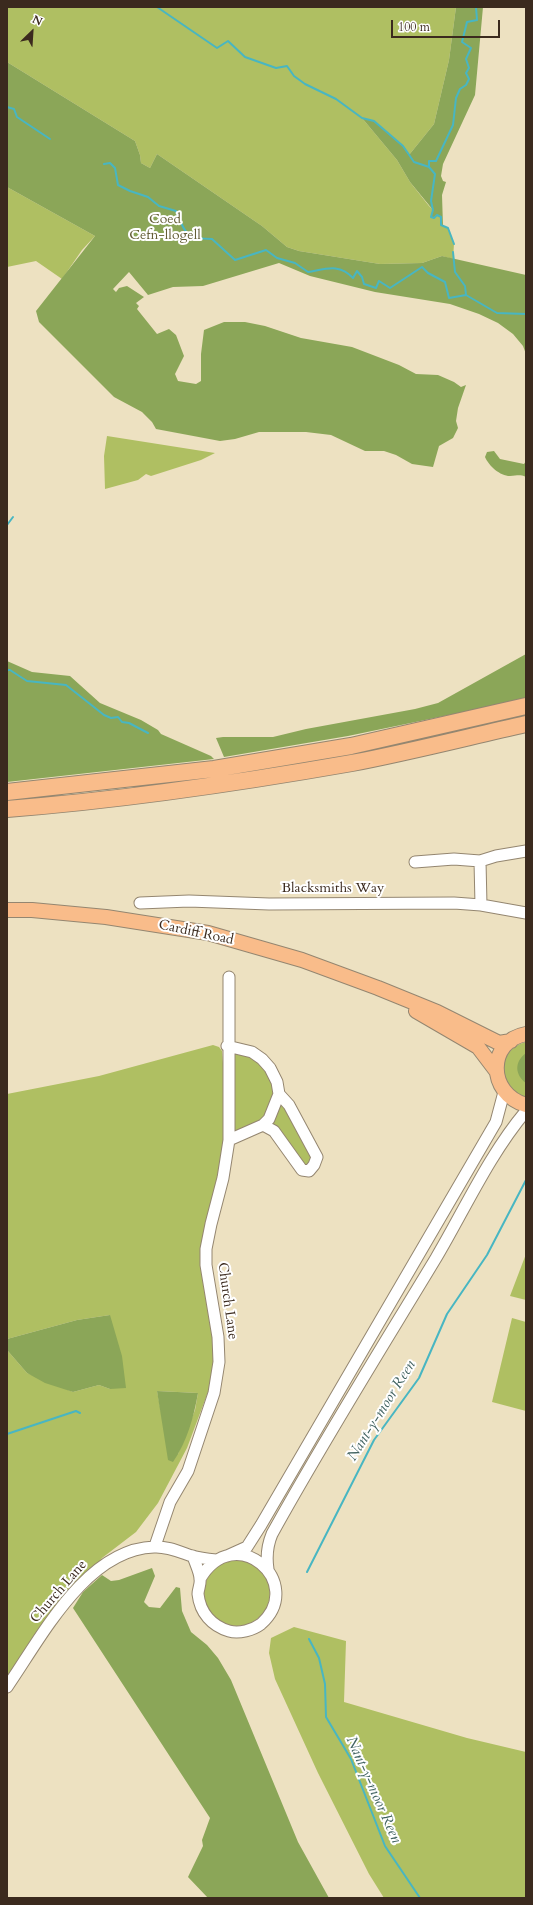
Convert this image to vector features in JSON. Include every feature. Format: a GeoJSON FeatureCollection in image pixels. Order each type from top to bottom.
{"type":"FeatureCollection","features":[{"type":"Feature","properties":{"kind":"highway"},"geometry":{"type":"LineString","coordinates":[[7,792],[218,768],[352,746],[526,706]]}},
{"type":"Feature","properties":{"kind":"highway"},"geometry":{"type":"LineString","coordinates":[[7,809],[223,784],[353,763],[526,724]]}},
{"type":"Feature","properties":{"kind":"main road","name":"Cardiff Road"},"geometry":{"type":"LineString","coordinates":[[7,910],[32,910],[106,917],[208,933],[302,960],[437,1012],[499,1043],[511,1041]]}},
{"type":"Feature","properties":{"kind":"main road","name":"Cardiff Road"},"geometry":{"type":"LineString","coordinates":[[378,988],[478,1046],[496,1072],[504,1092]]}},
{"type":"Feature","properties":{"kind":"main road"},"geometry":{"type":"LineString","coordinates":[[496,1072],[498,1060],[503,1049],[511,1041],[526,1034]]}},
{"type":"Feature","properties":{"kind":"main road"},"geometry":{"type":"LineString","coordinates":[[504,1092],[516,1102],[526,1105]]}},
{"type":"Feature","properties":{"kind":"street"},"geometry":{"type":"LineString","coordinates":[[415,862],[454,859],[480,861],[496,856],[526,851]]}},
{"type":"Feature","properties":{"kind":"street"},"geometry":{"type":"LineString","coordinates":[[480,861],[481,905]]}},
{"type":"Feature","properties":{"kind":"street","name":"Blacksmiths Way"},"geometry":{"type":"LineString","coordinates":[[140,903],[189,901],[269,904],[361,903],[481,905],[526,913]]}},
{"type":"Feature","properties":{"kind":"street","name":"Church Lane"},"geometry":{"type":"LineString","coordinates":[[155,1546],[170,1502],[188,1471],[214,1392],[219,1362],[218,1337],[206,1264],[206,1249],[223,1178],[229,1140],[227,1046],[229,977]]}},
{"type":"Feature","properties":{"kind":"street"},"geometry":{"type":"LineString","coordinates":[[227,1046],[252,1052],[262,1059],[270,1068],[277,1082],[280,1094],[289,1105],[317,1157],[314,1165],[308,1171],[302,1170],[274,1131],[263,1125]]}},
{"type":"Feature","properties":{"kind":"street"},"geometry":{"type":"LineString","coordinates":[[227,1556],[238,1554],[250,1556],[260,1562],[268,1570],[276,1590],[275,1603],[267,1618],[257,1627],[245,1632],[232,1632],[218,1628],[208,1619],[200,1607],[198,1593],[200,1580],[207,1569],[216,1560],[247,1547],[261,1526],[496,1122],[504,1092]]}},
{"type":"Feature","properties":{"kind":"street"},"geometry":{"type":"LineString","coordinates":[[229,1140],[263,1125],[269,1119],[280,1094]]}},
{"type":"Feature","properties":{"kind":"street"},"geometry":{"type":"LineString","coordinates":[[268,1570],[267,1551],[272,1534],[317,1453],[439,1252],[494,1155],[511,1129],[526,1111]]}},
{"type":"Feature","properties":{"kind":"street","name":"Church Lane"},"geometry":{"type":"LineString","coordinates":[[7,1687],[46,1626],[79,1587],[106,1562],[135,1548],[155,1546],[179,1550],[193,1556],[216,1560]]}},
{"type":"Feature","properties":{"kind":"street"},"geometry":{"type":"LineString","coordinates":[[193,1556],[200,1580]]}},
{"type":"Feature","properties":{"kind":"green space"},"geometry":{"type":"Polygon","coordinates":[[[7,7],[456,7],[449,60],[434,124],[409,155],[403,146],[362,118],[397,160],[410,182],[429,206],[441,217],[441,225],[448,228],[454,244],[453,259],[442,256],[422,263],[380,264],[299,251],[287,247],[262,226],[157,154],[150,168],[141,163],[135,141],[7,62],[7,7]]]}},
{"type":"Feature","properties":{"kind":"green space"},"geometry":{"type":"Polygon","coordinates":[[[456,7],[483,7],[475,95],[443,164],[441,176],[443,181],[446,182],[442,195],[443,226],[441,225],[441,217],[437,215],[434,218],[431,217],[433,210],[410,182],[397,160],[362,118],[374,121],[403,146],[409,155],[434,124],[449,60],[456,7]]]}},
{"type":"Feature","properties":{"kind":"green space","name":"Coed Cefn-llogell"},"geometry":{"type":"Polygon","coordinates":[[[7,62],[135,141],[141,163],[150,168],[157,154],[262,226],[287,247],[299,251],[380,264],[422,263],[442,256],[526,275],[526,354],[523,346],[513,334],[498,323],[479,314],[450,304],[375,292],[310,276],[279,263],[203,286],[173,287],[148,295],[129,272],[113,289],[116,292],[119,288],[127,286],[144,297],[136,303],[139,306],[137,309],[157,334],[169,329],[176,335],[184,356],[175,374],[178,381],[196,384],[201,381],[201,354],[204,330],[224,322],[245,322],[265,326],[301,338],[352,347],[399,365],[416,374],[438,375],[461,387],[466,385],[458,408],[456,421],[458,428],[453,438],[439,446],[433,467],[412,464],[396,455],[384,451],[365,451],[331,435],[306,432],[259,432],[235,439],[220,441],[156,429],[152,422],[142,412],[114,397],[39,322],[36,311],[95,236],[7,187],[7,62]]]}},
{"type":"Feature","properties":{"kind":"green space"},"geometry":{"type":"Polygon","coordinates":[[[7,187],[95,236],[82,250],[62,279],[36,261],[7,267],[7,187]]]}},
{"type":"Feature","properties":{"kind":"green space"},"geometry":{"type":"Polygon","coordinates":[[[107,436],[215,453],[201,460],[151,476],[146,474],[138,480],[105,489],[104,456],[107,436]]]}},
{"type":"Feature","properties":{"kind":"green space"},"geometry":{"type":"Polygon","coordinates":[[[494,451],[500,459],[524,464],[526,461],[526,477],[520,475],[506,476],[495,470],[485,457],[487,452],[494,451]]]}},
{"type":"Feature","properties":{"kind":"green space"},"geometry":{"type":"Polygon","coordinates":[[[526,654],[526,699],[348,736],[224,757],[216,738],[273,737],[306,729],[415,709],[438,703],[526,654]]]}},
{"type":"Feature","properties":{"kind":"green space"},"geometry":{"type":"Polygon","coordinates":[[[7,661],[32,672],[70,676],[100,703],[141,720],[158,730],[161,734],[211,756],[214,759],[7,782],[7,661]]]}},
{"type":"Feature","properties":{"kind":"green space"},"geometry":{"type":"Polygon","coordinates":[[[526,1042],[526,1098],[516,1093],[509,1086],[505,1078],[504,1069],[505,1061],[509,1053],[516,1046],[526,1042]]]}},
{"type":"Feature","properties":{"kind":"green space"},"geometry":{"type":"Polygon","coordinates":[[[213,1045],[219,1047],[222,1051],[224,1075],[223,1150],[201,1249],[216,1357],[211,1384],[187,1448],[158,1503],[136,1532],[102,1558],[7,1687],[7,1350],[27,1373],[73,1392],[99,1385],[110,1389],[110,1315],[77,1320],[7,1339],[7,1094],[99,1076],[213,1045]],[[157,1391],[162,1417],[178,1454],[195,1410],[198,1393],[157,1391]]]}},
{"type":"Feature","properties":{"kind":"green space"},"geometry":{"type":"Polygon","coordinates":[[[232,1052],[258,1058],[277,1089],[260,1125],[233,1136],[232,1052]]]}},
{"type":"Feature","properties":{"kind":"green space"},"geometry":{"type":"Polygon","coordinates":[[[526,1053],[526,1083],[522,1080],[517,1068],[519,1060],[526,1053]]]}},
{"type":"Feature","properties":{"kind":"green space"},"geometry":{"type":"Polygon","coordinates":[[[281,1104],[287,1105],[314,1163],[304,1167],[272,1127],[272,1121],[281,1104]]]}},
{"type":"Feature","properties":{"kind":"green space"},"geometry":{"type":"Polygon","coordinates":[[[526,1254],[526,1300],[510,1296],[526,1254]]]}},
{"type":"Feature","properties":{"kind":"green space"},"geometry":{"type":"Polygon","coordinates":[[[110,1315],[122,1356],[126,1388],[110,1389],[99,1385],[73,1392],[45,1383],[27,1373],[7,1350],[7,1339],[77,1320],[110,1315]]]}},
{"type":"Feature","properties":{"kind":"green space"},"geometry":{"type":"Polygon","coordinates":[[[512,1318],[526,1322],[526,1411],[492,1402],[512,1318]]]}},
{"type":"Feature","properties":{"kind":"green space"},"geometry":{"type":"Polygon","coordinates":[[[157,1391],[198,1393],[189,1429],[173,1462],[168,1460],[157,1391]]]}},
{"type":"Feature","properties":{"kind":"green space"},"geometry":{"type":"Polygon","coordinates":[[[237,1560],[250,1563],[260,1570],[267,1580],[270,1593],[267,1606],[260,1616],[250,1623],[237,1626],[224,1623],[214,1616],[207,1606],[204,1593],[207,1580],[214,1570],[224,1563],[237,1560]]]}},
{"type":"Feature","properties":{"kind":"green space"},"geometry":{"type":"Polygon","coordinates":[[[152,1568],[155,1576],[144,1602],[149,1607],[160,1608],[176,1587],[180,1588],[182,1611],[191,1632],[207,1645],[218,1658],[231,1680],[298,1842],[329,1898],[208,1898],[188,1877],[203,1846],[202,1840],[210,1818],[73,1608],[83,1592],[102,1575],[111,1581],[119,1580],[152,1568]]]}},
{"type":"Feature","properties":{"kind":"green space"},"geometry":{"type":"Polygon","coordinates":[[[294,1627],[346,1641],[344,1702],[467,1738],[526,1752],[526,1898],[384,1898],[369,1874],[318,1773],[275,1679],[269,1653],[271,1638],[294,1627]]]}},
{"type":"Feature","properties":{"kind":"waterway"},"geometry":{"type":"LineString","coordinates":[[157,7],[217,48],[228,41],[245,57],[276,68],[287,66],[294,76],[305,84],[336,99],[362,118],[374,121],[403,146],[414,162],[429,167],[435,174],[431,201],[433,210],[431,217],[434,218],[437,215],[441,217],[441,225],[448,228],[454,244]]}},
{"type":"Feature","properties":{"kind":"waterway"},"geometry":{"type":"LineString","coordinates":[[429,167],[429,161],[436,161],[453,125],[456,98],[460,89],[466,85],[469,79],[466,73],[469,68],[466,59],[471,48],[462,42],[467,22],[477,20],[476,7]]}},
{"type":"Feature","properties":{"kind":"waterway"},"geometry":{"type":"LineString","coordinates":[[7,107],[14,109],[17,117],[50,139]]}},
{"type":"Feature","properties":{"kind":"waterway"},"geometry":{"type":"LineString","coordinates":[[104,164],[110,163],[115,168],[118,185],[148,197],[159,206],[176,211],[188,234],[196,238],[212,239],[235,260],[266,250],[277,258],[295,263],[308,272],[332,268],[343,270],[353,278],[357,271],[362,277],[364,284],[376,288],[379,281],[390,288],[422,267],[428,273],[445,282],[449,298],[466,295]]}},
{"type":"Feature","properties":{"kind":"waterway"},"geometry":{"type":"LineString","coordinates":[[453,252],[455,272],[465,286],[466,295],[497,313],[526,314]]}},
{"type":"Feature","properties":{"kind":"waterway"},"geometry":{"type":"LineString","coordinates":[[7,525],[13,517]]}},
{"type":"Feature","properties":{"kind":"waterway","name":"Nant-y-moor Reen"},"geometry":{"type":"LineString","coordinates":[[7,670],[10,670],[27,681],[66,685],[104,715],[111,718],[118,717],[122,722],[129,723],[148,733]]}},
{"type":"Feature","properties":{"kind":"waterway","name":"Nant-y-moor Reen"},"geometry":{"type":"LineString","coordinates":[[307,1572],[374,1440],[419,1378],[447,1314],[487,1255],[526,1180]]}},
{"type":"Feature","properties":{"kind":"waterway"},"geometry":{"type":"LineString","coordinates":[[7,1434],[76,1411],[80,1413]]}},
{"type":"Feature","properties":{"kind":"waterway","name":"Nant-y-moor Reen"},"geometry":{"type":"LineString","coordinates":[[309,1639],[319,1658],[325,1684],[326,1717],[351,1759],[385,1846],[420,1898]]}}]}
